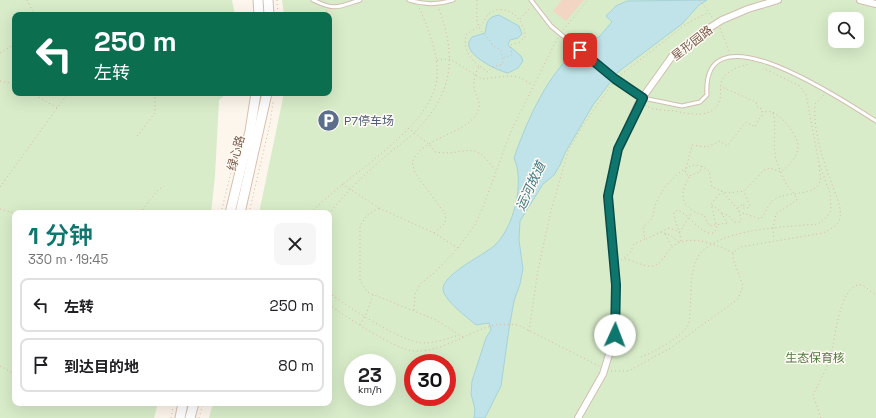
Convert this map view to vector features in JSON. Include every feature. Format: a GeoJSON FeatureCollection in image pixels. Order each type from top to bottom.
{"type":"FeatureCollection","features":[{"type":"Feature","properties":{"kind":"main road"},"geometry":{"type":"LineString","coordinates":[[258,0],[259,12]]}},
{"type":"Feature","properties":{"kind":"main road"},"geometry":{"type":"LineString","coordinates":[[268,0],[269,12]]}},
{"type":"Feature","properties":{"kind":"main road","name":"绿心路"},"geometry":{"type":"LineString","coordinates":[[231,210],[250,131],[256,96]]}},
{"type":"Feature","properties":{"kind":"main road","name":"绿心路"},"geometry":{"type":"LineString","coordinates":[[241,210],[270,96]]}},
{"type":"Feature","properties":{"kind":"main road"},"geometry":{"type":"LineString","coordinates":[[180,418],[182,406]]}},
{"type":"Feature","properties":{"kind":"main road"},"geometry":{"type":"LineString","coordinates":[[190,418],[193,406]]}},
{"type":"Feature","properties":{"kind":"street","name":"星形园路"},"geometry":{"type":"LineString","coordinates":[[578,418],[605,368],[615,335],[616,285],[608,196],[618,149],[643,98],[673,55],[695,37],[717,24],[748,9],[778,0]]}},
{"type":"Feature","properties":{"kind":"street"},"geometry":{"type":"LineString","coordinates":[[860,0],[876,4]]}},
{"type":"Feature","properties":{"kind":"lane"},"geometry":{"type":"LineString","coordinates":[[313,0],[328,8],[340,7],[360,0]]}},
{"type":"Feature","properties":{"kind":"lane"},"geometry":{"type":"LineString","coordinates":[[409,0],[418,3],[437,5],[453,0]]}},
{"type":"Feature","properties":{"kind":"lane"},"geometry":{"type":"LineString","coordinates":[[531,0],[551,26],[615,80],[643,98],[682,106],[700,102],[707,95],[707,76],[710,68],[721,58],[732,56],[753,58],[812,82],[876,121]]}},
{"type":"Feature","properties":{"kind":"path"},"geometry":{"type":"LineString","coordinates":[[27,0],[33,12]]}},
{"type":"Feature","properties":{"kind":"path"},"geometry":{"type":"LineString","coordinates":[[276,0],[278,12]]}},
{"type":"Feature","properties":{"kind":"path"},"geometry":{"type":"LineString","coordinates":[[477,0],[476,20],[478,26],[490,40],[492,45],[501,50],[502,64],[492,66],[488,72],[470,58],[465,42],[466,35],[478,26],[483,23],[486,16],[493,11],[500,10],[513,13],[520,19],[526,30],[525,37],[520,42],[510,45],[512,55],[502,58]]}},
{"type":"Feature","properties":{"kind":"path"},"geometry":{"type":"LineString","coordinates":[[414,310],[415,294],[420,284],[434,273],[458,248],[475,225],[484,208],[495,170],[511,130],[533,85],[560,33],[588,0]]}},
{"type":"Feature","properties":{"kind":"path"},"geometry":{"type":"LineString","coordinates":[[700,0],[722,32],[732,56]]}},
{"type":"Feature","properties":{"kind":"path"},"geometry":{"type":"LineString","coordinates":[[314,210],[342,184],[397,140],[425,108],[437,78],[436,60],[430,34],[418,3]]}},
{"type":"Feature","properties":{"kind":"path"},"geometry":{"type":"LineString","coordinates":[[520,19],[535,4]]}},
{"type":"Feature","properties":{"kind":"path"},"geometry":{"type":"LineString","coordinates":[[332,210],[367,172],[415,132],[438,102],[449,71],[450,45],[437,5]]}},
{"type":"Feature","properties":{"kind":"path"},"geometry":{"type":"LineString","coordinates":[[326,12],[328,8]]}},
{"type":"Feature","properties":{"kind":"path"},"geometry":{"type":"LineString","coordinates":[[529,332],[538,270],[551,212],[568,151],[583,125],[615,80],[686,24],[709,12]]}},
{"type":"Feature","properties":{"kind":"path"},"geometry":{"type":"LineString","coordinates":[[0,53],[12,46]]}},
{"type":"Feature","properties":{"kind":"path"},"geometry":{"type":"LineString","coordinates":[[436,60],[450,59],[482,79],[507,76],[519,78],[533,85]]}},
{"type":"Feature","properties":{"kind":"path"},"geometry":{"type":"LineString","coordinates":[[643,98],[646,106],[684,113],[703,114],[713,110],[719,103],[722,80],[738,66],[754,64]]}},
{"type":"Feature","properties":{"kind":"path"},"geometry":{"type":"LineString","coordinates":[[434,233],[446,222],[446,215],[415,172],[412,162],[416,154],[429,144],[472,120],[478,112],[480,103],[474,86],[475,76],[480,66]]}},
{"type":"Feature","properties":{"kind":"path"},"geometry":{"type":"LineString","coordinates":[[722,191],[740,212],[760,219],[764,215],[768,206],[774,200],[794,193],[808,192],[816,188],[820,180],[819,163],[806,95],[800,86],[760,67]]}},
{"type":"Feature","properties":{"kind":"path"},"geometry":{"type":"LineString","coordinates":[[0,81],[12,83]]}},
{"type":"Feature","properties":{"kind":"path"},"geometry":{"type":"LineString","coordinates":[[721,87],[756,102],[758,108],[762,109],[762,112]]}},
{"type":"Feature","properties":{"kind":"path"},"geometry":{"type":"LineString","coordinates":[[733,253],[740,247],[823,232],[835,227],[840,217],[838,200],[824,160],[814,114],[815,104],[821,97],[830,92]]}},
{"type":"Feature","properties":{"kind":"path"},"geometry":{"type":"LineString","coordinates":[[37,96],[57,108]]}},
{"type":"Feature","properties":{"kind":"path"},"geometry":{"type":"LineString","coordinates":[[0,187],[66,96]]}},
{"type":"Feature","properties":{"kind":"path"},"geometry":{"type":"LineString","coordinates":[[137,136],[155,114],[155,96]]}},
{"type":"Feature","properties":{"kind":"path"},"geometry":{"type":"LineString","coordinates":[[250,210],[270,124],[270,96]]}},
{"type":"Feature","properties":{"kind":"path"},"geometry":{"type":"LineString","coordinates":[[762,112],[772,112],[791,128],[798,140],[799,147],[792,162],[780,172]]}},
{"type":"Feature","properties":{"kind":"path"},"geometry":{"type":"LineString","coordinates":[[690,176],[685,173],[685,170],[692,145],[707,147],[720,141],[728,146],[746,122],[755,127],[758,120],[762,116],[762,112]]}},
{"type":"Feature","properties":{"kind":"path"},"geometry":{"type":"LineString","coordinates":[[772,112],[776,125],[773,138],[780,172],[797,200],[776,214],[773,228],[774,240]]}},
{"type":"Feature","properties":{"kind":"path"},"geometry":{"type":"LineString","coordinates":[[408,128],[429,144],[435,152],[444,154],[473,150],[487,159],[495,170]]}},
{"type":"Feature","properties":{"kind":"path"},"geometry":{"type":"LineString","coordinates":[[819,163],[824,160]]}},
{"type":"Feature","properties":{"kind":"path","name":"绿心路"},"geometry":{"type":"LineString","coordinates":[[222,210],[234,162]]}},
{"type":"Feature","properties":{"kind":"path"},"geometry":{"type":"LineString","coordinates":[[641,357],[680,335],[686,329],[690,314],[693,268],[698,257],[711,245],[722,239],[773,228],[818,224],[825,219],[831,210],[830,193],[819,163]]}},
{"type":"Feature","properties":{"kind":"path"},"geometry":{"type":"LineString","coordinates":[[645,239],[643,227],[653,217],[655,206],[660,194],[670,180],[694,165],[702,166],[709,171],[712,187],[727,193],[744,191],[764,170],[770,168],[780,172]]}},
{"type":"Feature","properties":{"kind":"path"},"geometry":{"type":"LineString","coordinates":[[702,166],[700,172],[690,176],[682,193],[685,203],[692,212],[704,214],[709,226],[717,224],[724,225],[727,223],[718,208],[711,204]]}},
{"type":"Feature","properties":{"kind":"path"},"geometry":{"type":"LineString","coordinates":[[342,184],[349,190],[379,208],[434,233],[458,248]]}},
{"type":"Feature","properties":{"kind":"path"},"geometry":{"type":"LineString","coordinates":[[142,210],[156,191],[164,186]]}},
{"type":"Feature","properties":{"kind":"path"},"geometry":{"type":"LineString","coordinates":[[711,204],[722,191]]}},
{"type":"Feature","properties":{"kind":"path"},"geometry":{"type":"LineString","coordinates":[[722,214],[728,215],[734,222],[740,222],[741,219],[738,207],[744,204],[743,208],[748,208],[750,206],[744,191]]}},
{"type":"Feature","properties":{"kind":"path"},"geometry":{"type":"LineString","coordinates":[[682,241],[675,221],[674,213],[677,210],[688,216],[709,234],[714,233],[717,228],[717,224],[711,204]]}},
{"type":"Feature","properties":{"kind":"path"},"geometry":{"type":"LineString","coordinates":[[379,208],[367,215],[360,226],[360,280],[367,292],[414,310],[446,325],[463,337]]}},
{"type":"Feature","properties":{"kind":"path"},"geometry":{"type":"LineString","coordinates":[[0,209],[12,212]]}},
{"type":"Feature","properties":{"kind":"path"},"geometry":{"type":"LineString","coordinates":[[680,232],[688,216],[692,212]]}},
{"type":"Feature","properties":{"kind":"path"},"geometry":{"type":"LineString","coordinates":[[614,262],[624,259],[630,253],[634,244],[669,228],[680,232]]}},
{"type":"Feature","properties":{"kind":"path"},"geometry":{"type":"LineString","coordinates":[[661,232],[679,242]]}},
{"type":"Feature","properties":{"kind":"path"},"geometry":{"type":"LineString","coordinates":[[665,233],[672,247]]}},
{"type":"Feature","properties":{"kind":"path"},"geometry":{"type":"LineString","coordinates":[[624,259],[648,266],[658,264],[672,247],[679,242],[691,240],[721,246],[733,253]]}},
{"type":"Feature","properties":{"kind":"path"},"geometry":{"type":"LineString","coordinates":[[332,306],[359,325],[396,345],[414,351],[434,349],[488,326],[505,323],[518,325],[529,332],[605,368],[616,372],[629,371],[672,347],[738,299],[743,286],[733,258],[733,253]]}},
{"type":"Feature","properties":{"kind":"path"},"geometry":{"type":"LineString","coordinates":[[821,418],[813,395],[831,355],[840,307],[853,287],[857,285],[863,285],[876,295]]}},
{"type":"Feature","properties":{"kind":"path"},"geometry":{"type":"LineString","coordinates":[[359,325],[365,316],[373,294]]}},
{"type":"Feature","properties":{"kind":"path"},"geometry":{"type":"LineString","coordinates":[[332,296],[400,336],[417,342],[432,342],[460,335]]}},
{"type":"Feature","properties":{"kind":"path"},"geometry":{"type":"LineString","coordinates":[[0,366],[12,372]]}},
{"type":"Feature","properties":{"kind":"path"},"geometry":{"type":"LineString","coordinates":[[171,418],[173,406]]}},
{"type":"Feature","properties":{"kind":"path"},"geometry":{"type":"LineString","coordinates":[[199,418],[202,406]]}},
{"type":"Feature","properties":{"kind":"green space"},"geometry":{"type":"Polygon","coordinates":[[[0,0],[232,0],[234,12],[12,12],[12,96],[224,96],[219,100],[215,176],[211,210],[12,210],[12,406],[157,406],[154,418],[0,418],[0,0]]]}},
{"type":"Feature","properties":{"kind":"green space","name":"生态保育核"},"geometry":{"type":"Polygon","coordinates":[[[282,0],[876,0],[876,418],[209,418],[212,406],[332,406],[332,210],[260,210],[283,96],[332,96],[332,12],[284,12],[282,0]]]}},
{"type":"Feature","properties":{"kind":"water","name":"运河故道"},"geometry":{"type":"Polygon","coordinates":[[[707,0],[699,5],[682,24],[618,72],[593,105],[554,175],[543,184],[520,221],[519,240],[523,269],[514,301],[501,386],[485,418],[474,418],[475,409],[471,394],[472,381],[486,338],[491,330],[489,323],[476,325],[457,309],[445,294],[443,290],[444,284],[456,272],[494,246],[507,228],[516,204],[518,192],[517,168],[514,158],[530,117],[544,90],[561,66],[571,55],[574,57],[590,39],[587,36],[591,33],[598,38],[612,22],[606,16],[616,6],[627,1],[707,0]]]}},
{"type":"Feature","properties":{"kind":"water"},"geometry":{"type":"Polygon","coordinates":[[[499,15],[519,26],[522,34],[518,38],[510,40],[508,45],[521,56],[523,61],[518,68],[508,73],[479,59],[474,55],[469,45],[469,41],[472,37],[485,33],[487,23],[492,17],[499,15]]]}},
{"type":"Feature","properties":{"kind":"building"},"geometry":{"type":"Polygon","coordinates":[[[562,0],[584,0],[566,21],[553,11],[562,0]]]}},
{"type":"Feature","properties":{"kind":"place","name":"P7停车场"},"geometry":{"type":"Point","coordinates":[328,121]}},
{"type":"Feature","properties":{"kind":"route"},"geometry":{"type":"LineString","coordinates":[[580,50],[626,88],[643,98],[638,104],[618,149],[608,196],[616,285],[615,335]]}}]}
